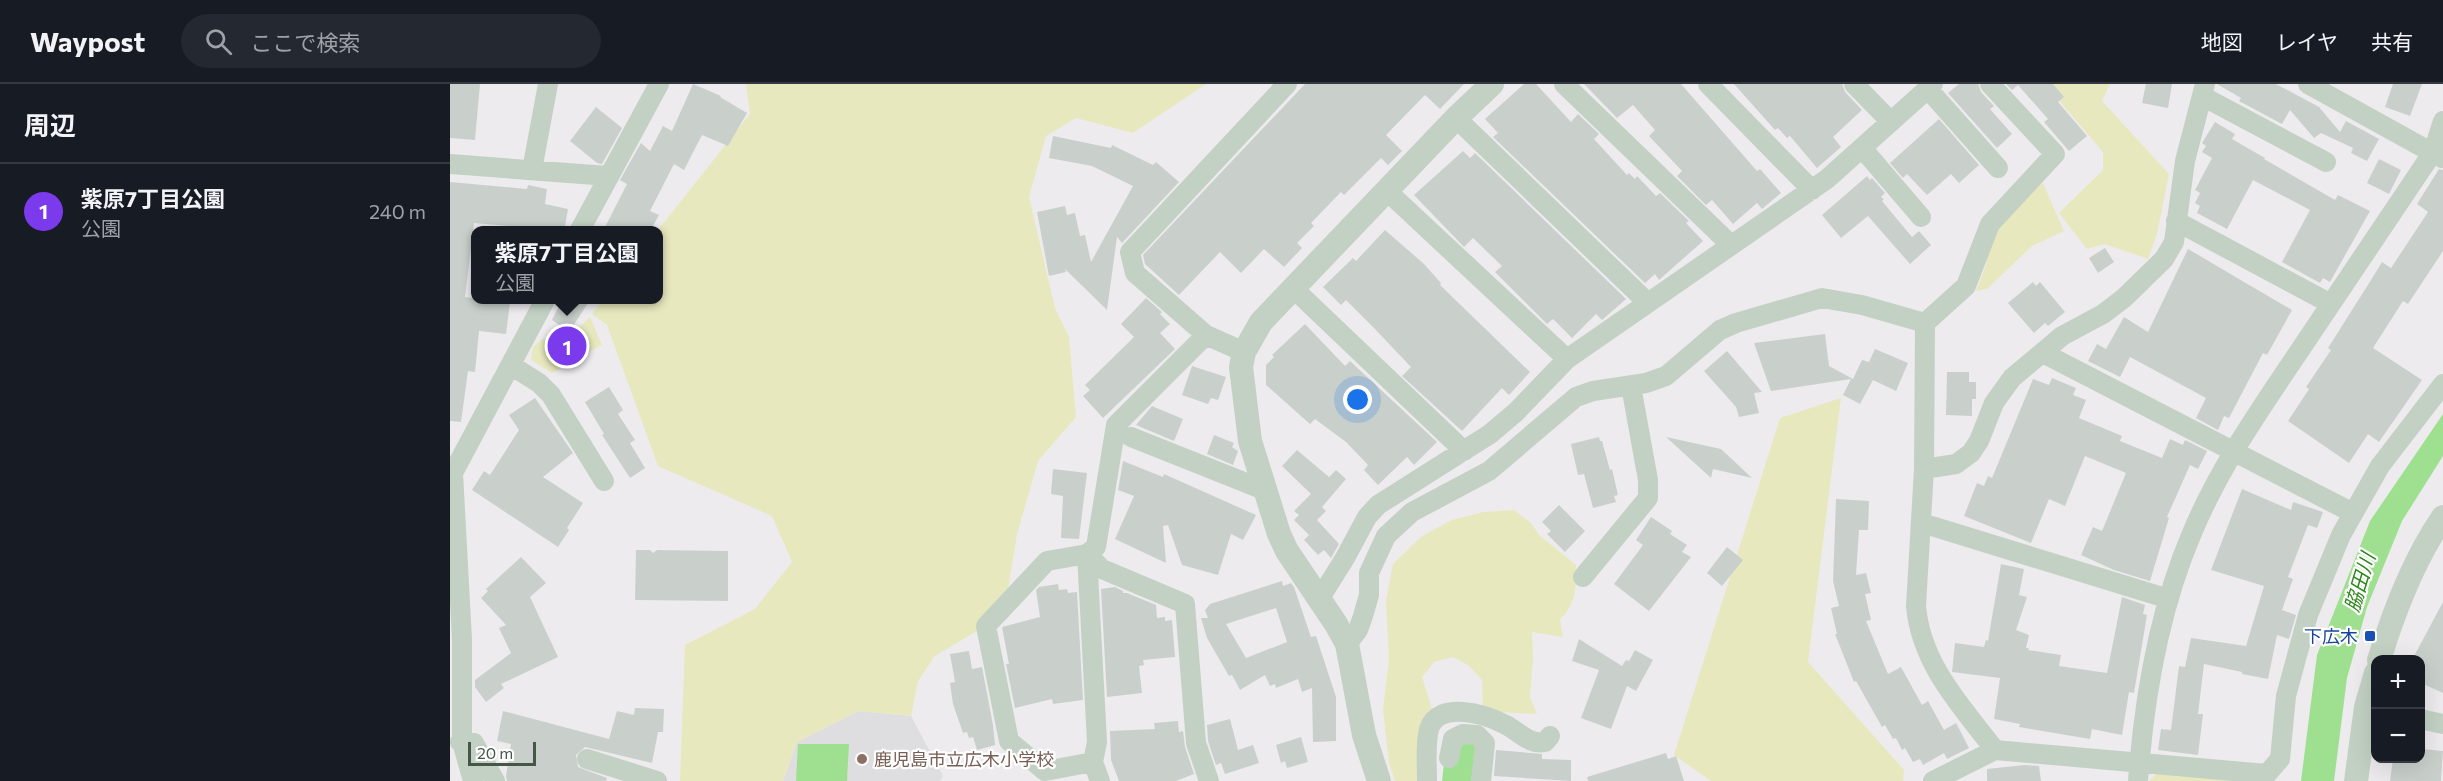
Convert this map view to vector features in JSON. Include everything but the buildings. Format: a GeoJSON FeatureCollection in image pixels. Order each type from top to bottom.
{"type":"FeatureCollection","features":[{"type":"Feature","properties":{"kind":"street"},"geometry":{"type":"LineString","coordinates":[[532,170],[548,84]]}},
{"type":"Feature","properties":{"kind":"street"},"geometry":{"type":"LineString","coordinates":[[583,226],[658,84]]}},
{"type":"Feature","properties":{"kind":"street"},"geometry":{"type":"LineString","coordinates":[[1244,352],[1206,335],[1136,273],[1130,252],[1287,84]]}},
{"type":"Feature","properties":{"kind":"street"},"geometry":{"type":"LineString","coordinates":[[1379,781],[1364,735],[1347,644],[1320,598],[1287,551],[1264,490],[1250,441],[1241,367],[1244,352],[1261,322],[1456,118],[1492,84]]}},
{"type":"Feature","properties":{"kind":"street"},"geometry":{"type":"LineString","coordinates":[[1563,84],[1731,245]]}},
{"type":"Feature","properties":{"kind":"street"},"geometry":{"type":"LineString","coordinates":[[1708,84],[1812,190]]}},
{"type":"Feature","properties":{"kind":"street"},"geometry":{"type":"LineString","coordinates":[[1854,84],[1891,122]]}},
{"type":"Feature","properties":{"kind":"street"},"geometry":{"type":"LineString","coordinates":[[1990,84],[2055,154],[1990,224],[1966,286],[1925,323],[1924,469],[1916,606],[1918,626],[1926,651],[1941,680],[1995,750]]}},
{"type":"Feature","properties":{"kind":"street"},"geometry":{"type":"LineString","coordinates":[[2308,84],[2438,155]]}},
{"type":"Feature","properties":{"kind":"street"},"geometry":{"type":"LineString","coordinates":[[1320,598],[1367,517],[1378,505],[1490,434],[1516,412],[1567,359],[1827,179],[1930,86],[1998,168]]}},
{"type":"Feature","properties":{"kind":"street"},"geometry":{"type":"LineString","coordinates":[[1924,469],[1956,464],[1971,453],[2004,387],[2062,336],[2103,314],[2147,277],[2163,259],[2174,242],[2185,161],[2203,90],[2326,162]]}},
{"type":"Feature","properties":{"kind":"street"},"geometry":{"type":"LineString","coordinates":[[1456,118],[1648,303]]}},
{"type":"Feature","properties":{"kind":"street"},"geometry":{"type":"LineString","coordinates":[[2138,781],[2146,704],[2169,599],[2191,534],[2232,451],[2331,304],[2438,155],[2443,121]]}},
{"type":"Feature","properties":{"kind":"street"},"geometry":{"type":"LineString","coordinates":[[1862,148],[1921,217]]}},
{"type":"Feature","properties":{"kind":"street"},"geometry":{"type":"LineString","coordinates":[[450,164],[608,176]]}},
{"type":"Feature","properties":{"kind":"street"},"geometry":{"type":"LineString","coordinates":[[1387,190],[1567,359]]}},
{"type":"Feature","properties":{"kind":"street"},"geometry":{"type":"LineString","coordinates":[[2176,221],[2331,304]]}},
{"type":"Feature","properties":{"kind":"street"},"geometry":{"type":"LineString","coordinates":[[1293,288],[1464,451]]}},
{"type":"Feature","properties":{"kind":"street"},"geometry":{"type":"LineString","coordinates":[[1347,644],[1358,630],[1369,595],[1369,573],[1386,536],[1412,512],[1489,471],[1576,397],[1593,391],[1631,386],[1666,376],[1720,330],[1736,322],[1822,298],[1862,305],[1925,323]]}},
{"type":"Feature","properties":{"kind":"street"},"geometry":{"type":"LineString","coordinates":[[473,781],[456,742],[462,639],[451,473],[512,366],[543,304]]}},
{"type":"Feature","properties":{"kind":"street"},"geometry":{"type":"LineString","coordinates":[[1093,762],[1045,771],[1009,741],[986,626],[1047,561],[1087,554],[1096,548],[1116,424],[1206,335]]}},
{"type":"Feature","properties":{"kind":"street"},"geometry":{"type":"LineString","coordinates":[[2043,353],[2353,513]]}},
{"type":"Feature","properties":{"kind":"street"},"geometry":{"type":"LineString","coordinates":[[512,366],[539,383],[551,395],[604,481]]}},
{"type":"Feature","properties":{"kind":"street"},"geometry":{"type":"LineString","coordinates":[[1933,781],[1995,750],[2267,774],[2280,759],[2286,696],[2308,615],[2322,578],[2353,513],[2380,466],[2443,384]]}},
{"type":"Feature","properties":{"kind":"street"},"geometry":{"type":"LineString","coordinates":[[1583,578],[1648,498],[1648,480],[1631,386]]}},
{"type":"Feature","properties":{"kind":"street"},"geometry":{"type":"LineString","coordinates":[[1131,437],[1264,490]]}},
{"type":"Feature","properties":{"kind":"street"},"geometry":{"type":"LineString","coordinates":[[2381,655],[2406,587],[2434,530],[2443,517]]}},
{"type":"Feature","properties":{"kind":"street"},"geometry":{"type":"LineString","coordinates":[[1922,523],[2169,599]]}},
{"type":"Feature","properties":{"kind":"street"},"geometry":{"type":"LineString","coordinates":[[1087,554],[1097,742],[1093,762],[1100,781]]}},
{"type":"Feature","properties":{"kind":"street"},"geometry":{"type":"LineString","coordinates":[[1087,554],[1102,569],[1185,604],[1196,743],[1209,781]]}},
{"type":"Feature","properties":{"kind":"street"},"geometry":{"type":"LineString","coordinates":[[2356,781],[2371,708]]}},
{"type":"Feature","properties":{"kind":"street"},"geometry":{"type":"LineString","coordinates":[[1427,781],[1428,731],[1432,723],[1450,712],[1488,717],[1505,724],[1532,743],[1545,742],[1550,736]]}},
{"type":"Feature","properties":{"kind":"street"},"geometry":{"type":"LineString","coordinates":[[2425,720],[2443,724]]}},
{"type":"Feature","properties":{"kind":"street"},"geometry":{"type":"LineString","coordinates":[[1449,758],[1453,740],[1463,734],[1477,735],[1485,743],[1481,781]]}},
{"type":"Feature","properties":{"kind":"street"},"geometry":{"type":"LineString","coordinates":[[456,742],[474,743],[495,781]]}},
{"type":"Feature","properties":{"kind":"street"},"geometry":{"type":"LineString","coordinates":[[587,759],[657,781]]}},
{"type":"Feature","properties":{"kind":"shaded area"},"geometry":{"type":"Polygon","coordinates":[[[746,84],[1206,84],[1133,133],[1076,118],[1046,136],[1029,197],[1055,308],[1069,337],[1076,417],[1038,461],[1017,534],[1004,615],[935,656],[918,681],[911,716],[858,711],[797,742],[783,781],[680,781],[685,645],[755,609],[792,562],[772,516],[658,466],[607,325],[592,314],[600,304],[663,304],[663,226],[661,226],[750,114],[746,84]]]}},
{"type":"Feature","properties":{"kind":"shaded area"},"geometry":{"type":"Polygon","coordinates":[[[2045,84],[2110,84],[2102,101],[2169,174],[2157,234],[2148,259],[2105,244],[2087,249],[2059,213],[2103,170],[2103,152],[2045,84]]]}},
{"type":"Feature","properties":{"kind":"shaded area"},"geometry":{"type":"Polygon","coordinates":[[[2043,183],[2064,231],[2032,246],[1987,289],[1976,291],[1986,265],[1995,229],[2019,202],[2043,183]]]}},
{"type":"Feature","properties":{"kind":"shaded area"},"geometry":{"type":"Polygon","coordinates":[[[590,317],[602,345],[552,373],[531,360],[533,347],[541,340],[573,333],[590,317]]]}},
{"type":"Feature","properties":{"kind":"shaded area"},"geometry":{"type":"Polygon","coordinates":[[[1841,398],[1808,662],[1904,770],[1903,781],[1711,781],[1674,755],[1780,418],[1841,398]]]}},
{"type":"Feature","properties":{"kind":"shaded area"},"geometry":{"type":"Polygon","coordinates":[[[1514,510],[1531,523],[1539,535],[1576,565],[1572,601],[1560,619],[1563,637],[1532,632],[1533,660],[1530,697],[1537,714],[1483,711],[1482,680],[1468,665],[1453,657],[1434,662],[1422,677],[1432,709],[1424,724],[1420,781],[1395,781],[1389,763],[1383,710],[1389,659],[1386,601],[1393,564],[1422,536],[1452,520],[1483,512],[1514,510]]]}},
{"type":"Feature","properties":{"kind":"shaded area","name":"鹿児島市立広木小学校"},"geometry":{"type":"Polygon","coordinates":[[[858,711],[911,716],[943,776],[940,781],[783,781],[797,742],[858,711]]]}},
{"type":"Feature","properties":{"kind":"shaded area"},"geometry":{"type":"Polygon","coordinates":[[[2157,773],[2241,781],[2149,781],[2157,773]]]}},
{"type":"Feature","properties":{"kind":"water","name":"脇田川"},"geometry":{"type":"Polygon","coordinates":[[[2443,414],[2443,456],[2402,521],[2367,607],[2347,678],[2334,781],[2301,781],[2317,655],[2370,521],[2443,414]]]}},
{"type":"Feature","properties":{"kind":"water"},"geometry":{"type":"Polygon","coordinates":[[[1463,740],[1478,743],[1471,781],[1442,781],[1444,763],[1463,740]]]}},
{"type":"Feature","properties":{"kind":"water"},"geometry":{"type":"Polygon","coordinates":[[[798,744],[849,744],[847,781],[796,781],[798,744]]]}},
{"type":"Feature","properties":{"kind":"place","name":"紫原7丁目公園"},"geometry":{"type":"Point","coordinates":[567,346]}},
{"type":"Feature","properties":{"kind":"place","name":"下広木"},"geometry":{"type":"Point","coordinates":[2370,636]}},
{"type":"Feature","properties":{"kind":"place","name":"鹿児島市立広木小学校"},"geometry":{"type":"Point","coordinates":[862,759]}}]}
